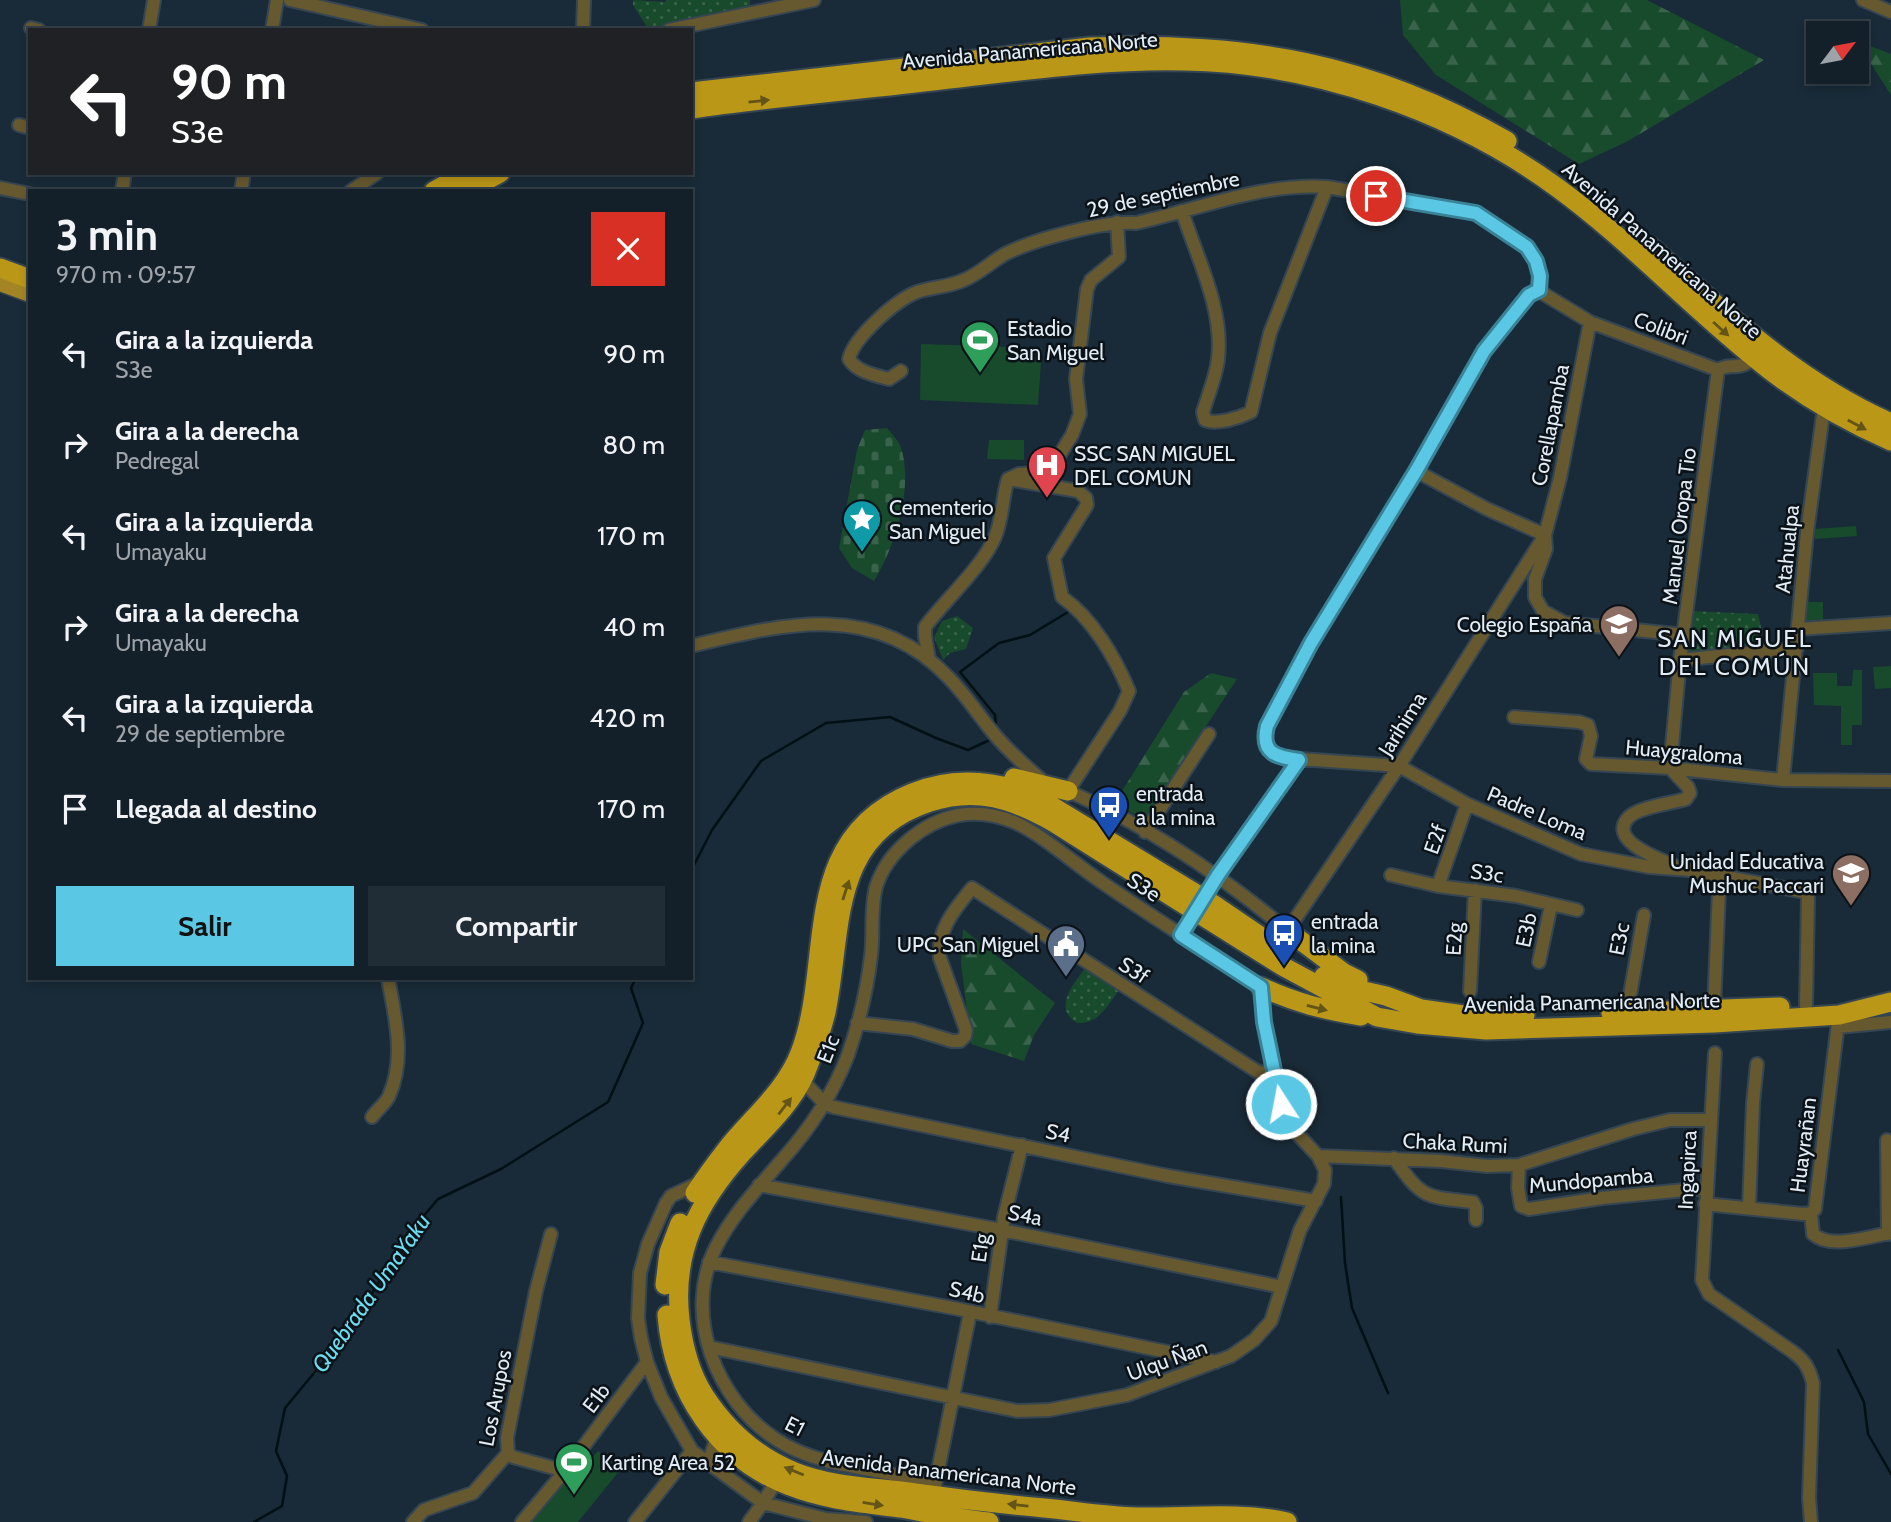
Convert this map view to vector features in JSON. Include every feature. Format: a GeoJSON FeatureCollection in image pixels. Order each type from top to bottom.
{"type":"FeatureCollection","features":[{"type":"Feature","properties":{"kind":"highway","name":"Avenida Panamericana Norte"},"geometry":{"type":"LineString","coordinates":[[693,92],[1090,47],[1213,48],[1290,58],[1360,75],[1421,97],[1467,118],[1537,159],[1609,212],[1773,353],[1833,393],[1891,423]]}},
{"type":"Feature","properties":{"kind":"highway","name":"Avenida Panamericana Norte"},"geometry":{"type":"LineString","coordinates":[[693,109],[1085,63],[1233,63],[1356,89],[1433,118],[1532,170],[1606,226],[1754,358],[1807,397],[1891,441]]}},
{"type":"Feature","properties":{"kind":"highway"},"geometry":{"type":"LineString","coordinates":[[438,189],[463,175]]}},
{"type":"Feature","properties":{"kind":"highway"},"geometry":{"type":"LineString","coordinates":[[471,189],[496,175]]}},
{"type":"Feature","properties":{"kind":"highway"},"geometry":{"type":"LineString","coordinates":[[0,256],[28,266]]}},
{"type":"Feature","properties":{"kind":"highway"},"geometry":{"type":"LineString","coordinates":[[0,268],[28,278]]}},
{"type":"Feature","properties":{"kind":"highway"},"geometry":{"type":"LineString","coordinates":[[985,783],[1014,778],[1068,791]]}},
{"type":"Feature","properties":{"kind":"highway","name":"Avenida Panamericana Norte"},"geometry":{"type":"LineString","coordinates":[[1287,1522],[1112,1516],[828,1498],[776,1481],[752,1468],[717,1437],[695,1407],[676,1370],[668,1331],[665,1285],[669,1252],[688,1202],[726,1149],[755,1120],[776,1093],[800,1053],[814,996],[825,904],[834,874],[848,847],[870,820],[890,804],[906,796],[947,783],[1007,786],[1066,813],[1333,982],[1365,993],[1387,996],[1421,1009],[1471,1016],[1806,1006],[1863,999],[1891,988]]}},
{"type":"Feature","properties":{"kind":"highway","name":"Avenida Panamericana Norte"},"geometry":{"type":"LineString","coordinates":[[989,1522],[927,1503],[821,1480],[794,1471],[752,1449],[715,1411],[698,1386],[682,1332],[678,1294],[681,1265],[690,1231],[709,1193],[780,1113],[802,1080],[826,1013],[839,912],[855,865],[890,822],[924,804],[951,797],[1000,798],[1032,810],[1284,967],[1377,1017],[1417,1024],[1486,1030],[1838,1021],[1891,1002]]}},
{"type":"Feature","properties":{"kind":"highway"},"geometry":{"type":"LineString","coordinates":[[1287,931],[1344,974],[1387,996]]}},
{"type":"Feature","properties":{"kind":"highway"},"geometry":{"type":"LineString","coordinates":[[1261,987],[1321,1010],[1377,1017]]}},
{"type":"Feature","properties":{"kind":"main road"},"geometry":{"type":"LineString","coordinates":[[0,283],[28,293]]}},
{"type":"Feature","properties":{"kind":"street"},"geometry":{"type":"LineString","coordinates":[[149,28],[154,0]]}},
{"type":"Feature","properties":{"kind":"street"},"geometry":{"type":"LineString","coordinates":[[272,28],[277,0]]}},
{"type":"Feature","properties":{"kind":"street"},"geometry":{"type":"LineString","coordinates":[[290,0],[309,2],[414,28]]}},
{"type":"Feature","properties":{"kind":"street"},"geometry":{"type":"LineString","coordinates":[[583,28],[584,0]]}},
{"type":"Feature","properties":{"kind":"street"},"geometry":{"type":"LineString","coordinates":[[679,28],[814,0]]}},
{"type":"Feature","properties":{"kind":"street"},"geometry":{"type":"LineString","coordinates":[[1863,0],[1891,12]]}},
{"type":"Feature","properties":{"kind":"street"},"geometry":{"type":"LineString","coordinates":[[354,189],[374,175]]}},
{"type":"Feature","properties":{"kind":"street"},"geometry":{"type":"LineString","coordinates":[[1182,211],[1214,306],[1218,335],[1218,360],[1203,412],[1205,420],[1210,422],[1241,417],[1251,412],[1270,333],[1327,187]]}},
{"type":"Feature","properties":{"kind":"street","name":"29 de septiembre"},"geometry":{"type":"LineString","coordinates":[[901,371],[889,379],[863,371],[853,365],[849,359],[850,352],[876,321],[896,304],[918,292],[967,279],[1008,253],[1093,226],[1117,222],[1136,223],[1273,190],[1327,187],[1476,213],[1527,247],[1536,261],[1540,276],[1539,290]]}},
{"type":"Feature","properties":{"kind":"street"},"geometry":{"type":"LineString","coordinates":[[0,188],[28,194]]}},
{"type":"Feature","properties":{"kind":"street"},"geometry":{"type":"LineString","coordinates":[[1007,479],[1020,474],[1039,473],[1052,467],[1072,435],[1080,414],[1076,379],[1087,289],[1091,280],[1119,257],[1117,222]]}},
{"type":"Feature","properties":{"kind":"street"},"geometry":{"type":"LineString","coordinates":[[1399,766],[1299,760],[1276,755],[1268,750],[1264,737],[1267,726],[1311,643],[1416,471],[1484,351],[1529,295],[1539,290]]}},
{"type":"Feature","properties":{"kind":"street","name":"Colibri"},"geometry":{"type":"LineString","coordinates":[[1539,290],[1590,322],[1718,370]]}},
{"type":"Feature","properties":{"kind":"street","name":"Corellapamba"},"geometry":{"type":"LineString","coordinates":[[1545,535],[1560,478],[1590,322]]}},
{"type":"Feature","properties":{"kind":"street"},"geometry":{"type":"LineString","coordinates":[[1718,370],[1725,366],[1743,366],[1754,358]]}},
{"type":"Feature","properties":{"kind":"street","name":"Manuel Oropa Tio"},"geometry":{"type":"LineString","coordinates":[[1670,768],[1680,660],[1718,370]]}},
{"type":"Feature","properties":{"kind":"street","name":"Atahualpa"},"geometry":{"type":"LineString","coordinates":[[1783,780],[1807,532],[1824,407]]}},
{"type":"Feature","properties":{"kind":"street"},"geometry":{"type":"LineString","coordinates":[[1416,471],[1487,509],[1545,535],[1546,550],[1535,579],[1535,597],[1543,611],[1565,623],[1685,635]]}},
{"type":"Feature","properties":{"kind":"street"},"geometry":{"type":"LineString","coordinates":[[929,659],[925,627],[994,540],[1003,514],[1007,479]]}},
{"type":"Feature","properties":{"kind":"street"},"geometry":{"type":"LineString","coordinates":[[1007,479],[1078,491],[1086,498],[1087,505],[1055,558],[1062,597],[1088,622],[1114,660],[1129,691],[1120,712],[1068,791],[1103,807],[1145,832],[1216,878],[1287,931]]}},
{"type":"Feature","properties":{"kind":"street","name":"Jarihima"},"geometry":{"type":"LineString","coordinates":[[1287,931],[1399,766],[1545,535]]}},
{"type":"Feature","properties":{"kind":"street"},"geometry":{"type":"LineString","coordinates":[[693,646],[759,630],[808,623],[856,626],[901,641],[929,659],[955,684],[996,737],[1046,784]]}},
{"type":"Feature","properties":{"kind":"street"},"geometry":{"type":"LineString","coordinates":[[1799,629],[1891,623]]}},
{"type":"Feature","properties":{"kind":"street"},"geometry":{"type":"LineString","coordinates":[[1680,660],[1797,648]]}},
{"type":"Feature","properties":{"kind":"street","name":"Huaygraloma"},"geometry":{"type":"LineString","coordinates":[[1514,718],[1579,722],[1588,725],[1591,736],[1586,759],[1591,764],[1670,768],[1783,780],[1891,781]]}},
{"type":"Feature","properties":{"kind":"street"},"geometry":{"type":"LineString","coordinates":[[1145,832],[1209,734]]}},
{"type":"Feature","properties":{"kind":"street"},"geometry":{"type":"LineString","coordinates":[[1184,931],[1216,878],[1299,760]]}},
{"type":"Feature","properties":{"kind":"street","name":"Padre Loma"},"geometry":{"type":"LineString","coordinates":[[1399,766],[1467,804],[1581,854],[1649,867],[1690,870],[1805,892],[1808,898],[1806,1006]]}},
{"type":"Feature","properties":{"kind":"street"},"geometry":{"type":"LineString","coordinates":[[1670,768],[1688,787],[1690,793],[1686,799],[1639,812],[1628,818],[1625,827],[1627,839],[1634,846],[1690,870],[1714,884],[1719,890],[1714,1008]]}},
{"type":"Feature","properties":{"kind":"street","name":"E2f"},"geometry":{"type":"LineString","coordinates":[[1438,887],[1467,804]]}},
{"type":"Feature","properties":{"kind":"street","name":"E1c"},"geometry":{"type":"LineString","coordinates":[[709,1347],[703,1302],[709,1262],[726,1229],[825,1104],[848,1053],[867,988],[876,888],[893,857],[915,836],[940,820],[981,813],[1006,819]]}},
{"type":"Feature","properties":{"kind":"street","name":"S3e"},"geometry":{"type":"LineString","coordinates":[[1006,819],[1018,824],[1184,931],[1261,987]]}},
{"type":"Feature","properties":{"kind":"street","name":"S3c"},"geometry":{"type":"LineString","coordinates":[[1391,875],[1438,887],[1516,896],[1577,910]]}},
{"type":"Feature","properties":{"kind":"street","name":"S3f"},"geometry":{"type":"LineString","coordinates":[[857,1023],[914,1030],[952,1041],[960,1041],[965,1036],[966,1030],[940,958],[939,946],[942,933],[953,912],[972,888],[1258,1072],[1265,1073],[1273,1062]]}},
{"type":"Feature","properties":{"kind":"street","name":"E2g"},"geometry":{"type":"LineString","coordinates":[[1470,991],[1475,890]]}},
{"type":"Feature","properties":{"kind":"street","name":"E3b"},"geometry":{"type":"LineString","coordinates":[[1539,962],[1551,905]]}},
{"type":"Feature","properties":{"kind":"street","name":"E3c"},"geometry":{"type":"LineString","coordinates":[[1627,1012],[1644,915]]}},
{"type":"Feature","properties":{"kind":"street"},"geometry":{"type":"LineString","coordinates":[[372,1116],[389,1098],[399,1063],[397,1027],[388,980]]}},
{"type":"Feature","properties":{"kind":"street"},"geometry":{"type":"LineString","coordinates":[[1261,987],[1264,1022],[1281,1104],[1290,1126],[1318,1156]]}},
{"type":"Feature","properties":{"kind":"street"},"geometry":{"type":"LineString","coordinates":[[1838,1021],[1891,1022]]}},
{"type":"Feature","properties":{"kind":"street","name":"Huayrañan"},"geometry":{"type":"LineString","coordinates":[[1705,1204],[1811,1213],[1815,1209],[1838,1021]]}},
{"type":"Feature","properties":{"kind":"street","name":"Ingapirca"},"geometry":{"type":"LineString","coordinates":[[1715,1053],[1709,1120],[1702,1280],[1704,1288],[1805,1361],[1810,1369],[1813,1383],[1809,1498],[1811,1522]]}},
{"type":"Feature","properties":{"kind":"street"},"geometry":{"type":"LineString","coordinates":[[1749,1208],[1757,1064]]}},
{"type":"Feature","properties":{"kind":"street"},"geometry":{"type":"LineString","coordinates":[[802,1080],[825,1104]]}},
{"type":"Feature","properties":{"kind":"street","name":"S4"},"geometry":{"type":"LineString","coordinates":[[825,1104],[906,1124],[1168,1176],[1316,1201]]}},
{"type":"Feature","properties":{"kind":"street","name":"Chaka Rumi"},"geometry":{"type":"LineString","coordinates":[[1318,1156],[1394,1158],[1487,1166],[1519,1165],[1670,1120],[1709,1120]]}},
{"type":"Feature","properties":{"kind":"street"},"geometry":{"type":"LineString","coordinates":[[1811,1213],[1813,1234],[1819,1239],[1843,1241],[1889,1233],[1887,1140]]}},
{"type":"Feature","properties":{"kind":"street","name":"E1g"},"geometry":{"type":"LineString","coordinates":[[990,1317],[1002,1230],[1022,1145]]}},
{"type":"Feature","properties":{"kind":"street","name":"Ulqu Ñan"},"geometry":{"type":"LineString","coordinates":[[709,1347],[1017,1411],[1049,1410],[1127,1395],[1231,1356],[1254,1340],[1271,1321],[1300,1230],[1324,1184],[1325,1170],[1318,1156]]}},
{"type":"Feature","properties":{"kind":"street"},"geometry":{"type":"LineString","coordinates":[[1394,1158],[1421,1193],[1473,1202],[1476,1205],[1476,1220]]}},
{"type":"Feature","properties":{"kind":"street","name":"Mundopamba"},"geometry":{"type":"LineString","coordinates":[[1519,1165],[1518,1188],[1521,1206],[1529,1209],[1602,1198],[1706,1188]]}},
{"type":"Feature","properties":{"kind":"street"},"geometry":{"type":"LineString","coordinates":[[703,1181],[671,1196],[659,1215],[640,1273],[638,1318],[647,1362],[661,1397],[692,1451],[763,1503],[826,1519],[866,1522]]}},
{"type":"Feature","properties":{"kind":"street","name":"S4a"},"geometry":{"type":"LineString","coordinates":[[759,1185],[1002,1230],[1283,1287]]}},
{"type":"Feature","properties":{"kind":"street","name":"Los Arupos"},"geometry":{"type":"LineString","coordinates":[[413,1522],[424,1510],[472,1493],[508,1453],[507,1438],[536,1291],[551,1234]]}},
{"type":"Feature","properties":{"kind":"street","name":"S4b"},"geometry":{"type":"LineString","coordinates":[[709,1262],[1216,1362]]}},
{"type":"Feature","properties":{"kind":"street"},"geometry":{"type":"LineString","coordinates":[[927,1503],[954,1398],[970,1312]]}},
{"type":"Feature","properties":{"kind":"street","name":"E1"},"geometry":{"type":"LineString","coordinates":[[709,1347],[719,1377],[748,1416],[780,1442],[927,1503]]}},
{"type":"Feature","properties":{"kind":"street","name":"E1b"},"geometry":{"type":"LineString","coordinates":[[522,1522],[565,1471],[647,1362]]}},
{"type":"Feature","properties":{"kind":"street"},"geometry":{"type":"LineString","coordinates":[[708,1464],[717,1437]]}},
{"type":"Feature","properties":{"kind":"street"},"geometry":{"type":"LineString","coordinates":[[635,1522],[692,1451]]}},
{"type":"Feature","properties":{"kind":"street"},"geometry":{"type":"LineString","coordinates":[[508,1453],[513,1457],[565,1471]]}},
{"type":"Feature","properties":{"kind":"street"},"geometry":{"type":"LineString","coordinates":[[749,1522],[776,1481]]}},
{"type":"Feature","properties":{"kind":"green space"},"geometry":{"type":"Polygon","coordinates":[[[633,0],[750,0],[750,11],[669,28],[648,28],[633,5],[633,0]]]}},
{"type":"Feature","properties":{"kind":"green space"},"geometry":{"type":"Polygon","coordinates":[[[1400,0],[1647,0],[1764,60],[1628,141],[1579,164],[1436,75],[1403,35],[1400,0]]]}},
{"type":"Feature","properties":{"kind":"green space"},"geometry":{"type":"Polygon","coordinates":[[[1869,46],[1891,54],[1891,95],[1869,61],[1869,46]]]}},
{"type":"Feature","properties":{"kind":"green space","name":"Estadio San Miguel"},"geometry":{"type":"Polygon","coordinates":[[[921,344],[1042,348],[1038,405],[920,400],[921,344]]]}},
{"type":"Feature","properties":{"kind":"green space"},"geometry":{"type":"Polygon","coordinates":[[[887,428],[900,445],[904,461],[904,496],[889,551],[874,581],[852,568],[839,548],[857,450],[865,430],[887,428]]]}},
{"type":"Feature","properties":{"kind":"green space"},"geometry":{"type":"Polygon","coordinates":[[[989,440],[1024,440],[1024,460],[987,459],[989,440]]]}},
{"type":"Feature","properties":{"kind":"green space"},"geometry":{"type":"Polygon","coordinates":[[[1856,526],[1857,536],[1815,539],[1814,529],[1856,526]]]}},
{"type":"Feature","properties":{"kind":"green space"},"geometry":{"type":"Polygon","coordinates":[[[1805,602],[1823,602],[1823,623],[1805,623],[1805,602]]]}},
{"type":"Feature","properties":{"kind":"green space"},"geometry":{"type":"Polygon","coordinates":[[[1691,611],[1758,614],[1761,627],[1757,650],[1689,657],[1691,611]]]}},
{"type":"Feature","properties":{"kind":"green space"},"geometry":{"type":"Polygon","coordinates":[[[957,616],[973,628],[966,649],[950,653],[943,660],[934,637],[942,621],[957,616]]]}},
{"type":"Feature","properties":{"kind":"green space"},"geometry":{"type":"Polygon","coordinates":[[[1891,666],[1891,688],[1875,689],[1873,667],[1891,666]]]}},
{"type":"Feature","properties":{"kind":"green space"},"geometry":{"type":"Polygon","coordinates":[[[1853,670],[1862,670],[1862,725],[1852,725],[1852,745],[1841,745],[1841,706],[1814,705],[1813,673],[1837,673],[1837,686],[1852,686],[1853,670]]]}},
{"type":"Feature","properties":{"kind":"green space"},"geometry":{"type":"Polygon","coordinates":[[[1211,673],[1237,679],[1145,819],[1114,804],[1184,692],[1211,673]]]}},
{"type":"Feature","properties":{"kind":"green space"},"geometry":{"type":"Polygon","coordinates":[[[963,929],[1055,1003],[1034,1035],[1024,1061],[971,1044],[961,963],[963,929]]]}},
{"type":"Feature","properties":{"kind":"green space"},"geometry":{"type":"Polygon","coordinates":[[[1085,968],[1119,990],[1097,1017],[1085,1023],[1077,1023],[1066,1010],[1066,1003],[1071,988],[1085,968]]]}},
{"type":"Feature","properties":{"kind":"green space","name":"Karting Area 52"},"geometry":{"type":"Polygon","coordinates":[[[598,1451],[621,1469],[578,1522],[529,1522],[576,1465],[582,1470],[598,1451]]]}},
{"type":"Feature","properties":{"kind":"waterway","name":"Quebrada UmaYaku"},"geometry":{"type":"LineString","coordinates":[[996,730],[995,715],[960,672],[999,643],[1030,635],[1068,612]]}},
{"type":"Feature","properties":{"kind":"waterway","name":"Quebrada UmaYaku"},"geometry":{"type":"LineString","coordinates":[[693,867],[712,830],[761,761],[826,723],[890,717],[968,750],[994,738]]}},
{"type":"Feature","properties":{"kind":"waterway","name":"Quebrada UmaYaku"},"geometry":{"type":"LineString","coordinates":[[254,1522],[282,1506],[287,1476],[276,1451],[285,1408],[348,1332],[410,1232],[438,1199],[501,1169],[608,1102],[643,1023],[631,988],[635,980]]}},
{"type":"Feature","properties":{"kind":"waterway"},"geometry":{"type":"LineString","coordinates":[[1341,1197],[1345,1263],[1352,1308],[1388,1393]]}},
{"type":"Feature","properties":{"kind":"waterway"},"geometry":{"type":"LineString","coordinates":[[1838,1350],[1864,1402],[1868,1434],[1891,1474]]}},
{"type":"Feature","properties":{"kind":"place","name":"Estadio San Miguel"},"geometry":{"type":"Point","coordinates":[980,374]}},
{"type":"Feature","properties":{"kind":"place","name":"SSC SAN MIGUEL DEL COMUN"},"geometry":{"type":"Point","coordinates":[1047,499]}},
{"type":"Feature","properties":{"kind":"place","name":"Cementerio San Miguel"},"geometry":{"type":"Point","coordinates":[862,553]}},
{"type":"Feature","properties":{"kind":"place","name":"Colegio España"},"geometry":{"type":"Point","coordinates":[1619,658]}},
{"type":"Feature","properties":{"kind":"place","name":"entrada a la mina"},"geometry":{"type":"Point","coordinates":[1109,839]}},
{"type":"Feature","properties":{"kind":"place","name":"Unidad Educativa Mushuc Paccari"},"geometry":{"type":"Point","coordinates":[1851,907]}},
{"type":"Feature","properties":{"kind":"place","name":"entrada la mina"},"geometry":{"type":"Point","coordinates":[1284,967]}},
{"type":"Feature","properties":{"kind":"place","name":"UPC San Miguel"},"geometry":{"type":"Point","coordinates":[1066,978]}},
{"type":"Feature","properties":{"kind":"place","name":"Karting Area 52"},"geometry":{"type":"Point","coordinates":[574,1496]}},
{"type":"Feature","properties":{"kind":"district","name":"SAN MIGUEL DEL COMÚN"},"geometry":{"type":"Point","coordinates":[1735,652]}},
{"type":"Feature","properties":{"kind":"route"},"geometry":{"type":"LineString","coordinates":[[1281,1104],[1264,1022],[1261,987],[1181,935],[1218,875],[1299,760],[1276,755],[1268,750],[1264,737],[1267,726],[1311,643],[1416,471],[1484,351],[1529,295],[1539,290],[1540,276],[1536,261],[1527,247],[1476,213],[1376,196]]}}]}
